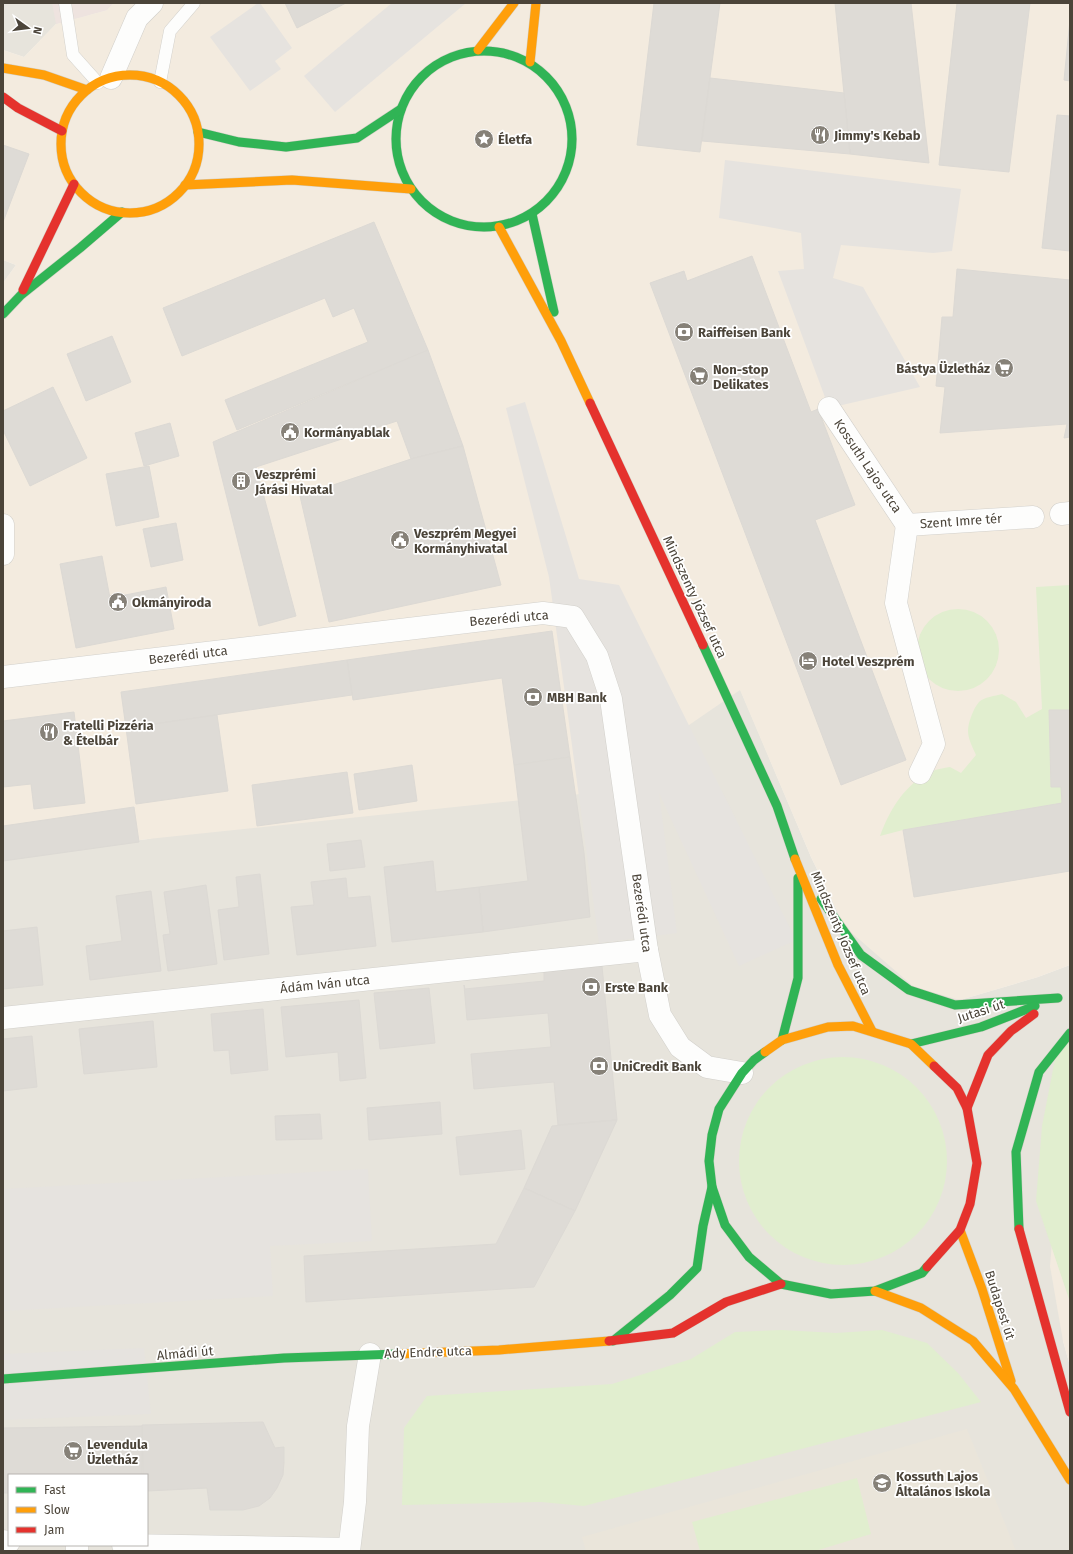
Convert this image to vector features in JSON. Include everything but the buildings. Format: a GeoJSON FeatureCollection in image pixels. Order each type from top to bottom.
{"type":"FeatureCollection","features":[{"type":"Feature","properties":{"kind":"main road"},"geometry":{"type":"LineString","coordinates":[[478,50],[514,3]]}},
{"type":"Feature","properties":{"kind":"main road"},"geometry":{"type":"LineString","coordinates":[[530,62],[536,3]]}},
{"type":"Feature","properties":{"kind":"main road"},"geometry":{"type":"LineString","coordinates":[[478,50],[505,52],[530,62],[553,82],[568,108],[573,138],[569,167],[554,194],[532,214],[516,222],[499,227],[474,227],[449,221],[428,207],[410,189],[399,164],[396,136],[401,109],[413,86],[431,68],[453,55],[478,50]]}},
{"type":"Feature","properties":{"kind":"main road"},"geometry":{"type":"LineString","coordinates":[[3,68],[44,75],[87,90]]}},
{"type":"Feature","properties":{"kind":"main road"},"geometry":{"type":"LineString","coordinates":[[135,75],[160,82],[178,94],[191,112],[198,132],[199,146],[193,173],[185,185],[173,198],[157,207],[140,212],[122,212],[103,208],[87,198],[74,184],[67,172],[63,159],[62,131],[67,116],[76,102],[87,90],[104,80],[135,75]]}},
{"type":"Feature","properties":{"kind":"main road"},"geometry":{"type":"LineString","coordinates":[[3,97],[18,108],[62,131]]}},
{"type":"Feature","properties":{"kind":"main road"},"geometry":{"type":"LineString","coordinates":[[198,132],[239,142],[286,147],[357,138],[401,109]]}},
{"type":"Feature","properties":{"kind":"main road"},"geometry":{"type":"LineString","coordinates":[[185,185],[292,180],[410,189]]}},
{"type":"Feature","properties":{"kind":"main road"},"geometry":{"type":"LineString","coordinates":[[21,295],[74,184]]}},
{"type":"Feature","properties":{"kind":"main road"},"geometry":{"type":"LineString","coordinates":[[3,314],[21,295],[122,212]]}},
{"type":"Feature","properties":{"kind":"main road","name":"Mindszenty József utca"},"geometry":{"type":"LineString","coordinates":[[532,214],[561,341]]}},
{"type":"Feature","properties":{"kind":"main road","name":"Mindszenty József utca"},"geometry":{"type":"LineString","coordinates":[[499,227],[561,341],[656,542],[777,806],[798,866],[838,965],[872,1031]]}},
{"type":"Feature","properties":{"kind":"main road"},"geometry":{"type":"LineString","coordinates":[[798,866],[860,955],[909,990],[955,1005],[1061,997]]}},
{"type":"Feature","properties":{"kind":"main road","name":"Mindszenty József utca"},"geometry":{"type":"LineString","coordinates":[[782,1040],[798,978],[798,866]]}},
{"type":"Feature","properties":{"kind":"main road","name":"Jutasi út"},"geometry":{"type":"LineString","coordinates":[[911,1044],[981,1027],[1061,997]]}},
{"type":"Feature","properties":{"kind":"main road","name":"Jutasi út"},"geometry":{"type":"LineString","coordinates":[[967,1108],[988,1055],[1011,1031],[1061,997]]}},
{"type":"Feature","properties":{"kind":"main road","name":"Budapest út"},"geometry":{"type":"LineString","coordinates":[[828,1026],[854,1026],[872,1031],[911,1044],[957,1088],[967,1108],[977,1163],[970,1204],[960,1230],[922,1273],[875,1291],[831,1294],[781,1284],[749,1256],[725,1225],[712,1187],[709,1161],[712,1134],[719,1109],[742,1073],[754,1060],[782,1040],[828,1026]]}},
{"type":"Feature","properties":{"kind":"main road"},"geometry":{"type":"LineString","coordinates":[[1070,1034],[1039,1072],[1016,1152],[1018,1226],[1070,1412]]}},
{"type":"Feature","properties":{"kind":"main road"},"geometry":{"type":"LineString","coordinates":[[613,1341],[670,1295],[697,1268],[703,1226],[712,1187]]}},
{"type":"Feature","properties":{"kind":"main road","name":"Budapest út"},"geometry":{"type":"LineString","coordinates":[[960,1230],[982,1290],[1014,1389]]}},
{"type":"Feature","properties":{"kind":"main road","name":"Ady Endre utca"},"geometry":{"type":"LineString","coordinates":[[370,1354],[499,1350],[613,1341],[673,1333],[726,1302],[781,1284]]}},
{"type":"Feature","properties":{"kind":"main road","name":"Budapest út"},"geometry":{"type":"LineString","coordinates":[[875,1291],[921,1308],[973,1341],[1014,1389],[1070,1480]]}},
{"type":"Feature","properties":{"kind":"main road","name":"Almádi út"},"geometry":{"type":"LineString","coordinates":[[3,1379],[284,1358],[370,1354]]}},
{"type":"Feature","properties":{"kind":"street"},"geometry":{"type":"LineString","coordinates":[[104,80],[137,18],[152,3]]}},
{"type":"Feature","properties":{"kind":"street","name":"Kossuth Lajos utca"},"geometry":{"type":"LineString","coordinates":[[828,408],[907,525]]}},
{"type":"Feature","properties":{"kind":"street","name":"Szent Imre tér"},"geometry":{"type":"LineString","coordinates":[[920,773],[934,744],[896,603],[907,525],[1033,516]]}},
{"type":"Feature","properties":{"kind":"street"},"geometry":{"type":"LineString","coordinates":[[3,524],[3,554]]}},
{"type":"Feature","properties":{"kind":"street","name":"Bezerédi utca"},"geometry":{"type":"LineString","coordinates":[[3,677],[544,613],[573,617],[597,656],[611,699],[647,950],[660,1015],[680,1047],[707,1067],[742,1073]]}},
{"type":"Feature","properties":{"kind":"street","name":"Ádám Iván utca"},"geometry":{"type":"LineString","coordinates":[[3,1018],[647,950]]}},
{"type":"Feature","properties":{"kind":"street","name":"Ady Endre utca"},"geometry":{"type":"LineString","coordinates":[[349,1550],[355,1502],[358,1426],[370,1354]]}},
{"type":"Feature","properties":{"kind":"street"},"geometry":{"type":"LineString","coordinates":[[148,1546],[349,1550]]}},
{"type":"Feature","properties":{"kind":"lane"},"geometry":{"type":"LineString","coordinates":[[65,3],[73,55],[104,80]]}},
{"type":"Feature","properties":{"kind":"lane"},"geometry":{"type":"LineString","coordinates":[[160,82],[170,31],[194,3]]}},
{"type":"Feature","properties":{"kind":"shaded area"},"geometry":{"type":"Polygon","coordinates":[[[3,3],[113,3],[107,10],[56,24],[24,57],[3,50],[3,3]]]}},
{"type":"Feature","properties":{"kind":"shaded area"},"geometry":{"type":"Polygon","coordinates":[[[52,3],[113,3],[107,10],[56,24],[52,3]]]}},
{"type":"Feature","properties":{"kind":"shaded area"},"geometry":{"type":"Polygon","coordinates":[[[113,3],[1070,3],[1070,965],[1038,977],[960,1000],[914,987],[845,927],[811,857],[740,690],[590,793],[148,839],[3,859],[3,283],[16,265],[3,260],[3,50],[24,57],[56,24],[107,10],[113,3]]]}},
{"type":"Feature","properties":{"kind":"shaded area"},"geometry":{"type":"Polygon","coordinates":[[[260,3],[292,48],[275,61],[281,69],[250,91],[210,37],[260,3]]]}},
{"type":"Feature","properties":{"kind":"shaded area"},"geometry":{"type":"Polygon","coordinates":[[[392,3],[466,3],[335,112],[304,76],[392,3]]]}},
{"type":"Feature","properties":{"kind":"shaded area"},"geometry":{"type":"Polygon","coordinates":[[[725,160],[961,189],[952,251],[933,253],[841,245],[833,278],[863,287],[920,387],[829,408],[778,271],[804,269],[801,233],[719,218],[725,160]]]}},
{"type":"Feature","properties":{"kind":"shaded area"},"geometry":{"type":"Polygon","coordinates":[[[3,260],[16,265],[3,283],[3,260]]]}},
{"type":"Feature","properties":{"kind":"shaded area"},"geometry":{"type":"Polygon","coordinates":[[[525,402],[579,579],[619,585],[796,940],[739,966],[659,793],[677,933],[599,943],[549,577],[506,408],[525,402]]]}},
{"type":"Feature","properties":{"kind":"shaded area"},"geometry":{"type":"Polygon","coordinates":[[[740,689],[811,857],[845,927],[960,1000],[1038,977],[1070,965],[1070,1154],[1063,1341],[1070,1366],[1070,1551],[3,1551],[3,859],[148,839],[699,717],[740,689]]]}},
{"type":"Feature","properties":{"kind":"shaded area"},"geometry":{"type":"Polygon","coordinates":[[[1070,1154],[1070,1366],[1063,1341],[1050,1266],[1057,1184],[1070,1154]]]}},
{"type":"Feature","properties":{"kind":"shaded area"},"geometry":{"type":"Polygon","coordinates":[[[368,1169],[372,1241],[270,1246],[273,1296],[3,1311],[3,1189],[368,1169]]]}},
{"type":"Feature","properties":{"kind":"shaded area"},"geometry":{"type":"Polygon","coordinates":[[[144,1348],[151,1414],[3,1420],[3,1354],[144,1348]]]}},
{"type":"Feature","properties":{"kind":"shaded area","name":"Kossuth Lajos Általános Iskola"},"geometry":{"type":"Polygon","coordinates":[[[967,1429],[1016,1551],[586,1551],[582,1537],[967,1429]]]}},
{"type":"Feature","properties":{"kind":"green space"},"geometry":{"type":"Polygon","coordinates":[[[1070,585],[1070,710],[1049,710],[1051,787],[1061,787],[1062,803],[903,830],[880,836],[889,816],[900,798],[906,790],[922,776],[932,771],[950,767],[961,773],[976,755],[969,737],[968,728],[973,712],[981,700],[1002,694],[1016,702],[1026,718],[1042,709],[1036,587],[1070,585]]]}},
{"type":"Feature","properties":{"kind":"green space"},"geometry":{"type":"Polygon","coordinates":[[[958,609],[974,612],[987,621],[996,634],[999,650],[996,666],[987,679],[974,688],[958,691],[942,688],[929,679],[920,666],[917,650],[920,634],[929,621],[942,612],[958,609]]]}},
{"type":"Feature","properties":{"kind":"green space"},"geometry":{"type":"Polygon","coordinates":[[[1070,1038],[1070,1302],[1036,1201],[1042,1126],[1057,1049],[1070,1038]]]}},
{"type":"Feature","properties":{"kind":"green space"},"geometry":{"type":"Polygon","coordinates":[[[833,1057],[853,1057],[873,1061],[892,1069],[901,1074],[917,1087],[930,1103],[939,1121],[943,1131],[947,1151],[947,1171],[943,1191],[939,1201],[930,1219],[917,1235],[901,1248],[873,1261],[853,1265],[833,1265],[813,1261],[794,1253],[777,1242],[762,1227],[751,1210],[743,1191],[739,1171],[739,1151],[743,1131],[751,1112],[762,1095],[777,1080],[794,1069],[813,1061],[833,1057]]]}},
{"type":"Feature","properties":{"kind":"green space"},"geometry":{"type":"Polygon","coordinates":[[[782,1330],[836,1333],[882,1330],[927,1343],[958,1373],[981,1402],[584,1506],[541,1502],[402,1505],[404,1428],[427,1396],[612,1384],[691,1359],[735,1332],[782,1330]]]}},
{"type":"Feature","properties":{"kind":"green space"},"geometry":{"type":"Polygon","coordinates":[[[857,1478],[871,1534],[815,1551],[700,1551],[692,1522],[857,1478]]]}},
{"type":"Feature","properties":{"kind":"traffic: fast"},"geometry":{"type":"LineString","coordinates":[[493,51],[518,57],[526,61],[540,71],[552,83],[566,105],[571,122],[572,139],[571,156],[566,173],[552,195],[540,207],[518,221],[501,226],[475,227],[450,221],[442,217],[428,207],[416,195],[402,173],[397,156],[396,130],[402,105],[406,97],[416,83],[428,71],[450,57],[467,52],[493,51]]}},
{"type":"Feature","properties":{"kind":"traffic: fast"},"geometry":{"type":"LineString","coordinates":[[198,132],[239,142],[286,147],[357,138],[401,109]]}},
{"type":"Feature","properties":{"kind":"traffic: fast"},"geometry":{"type":"LineString","coordinates":[[3,314],[21,295],[122,212]]}},
{"type":"Feature","properties":{"kind":"traffic: fast"},"geometry":{"type":"LineString","coordinates":[[532,214],[554,312]]}},
{"type":"Feature","properties":{"kind":"traffic: fast"},"geometry":{"type":"LineString","coordinates":[[703,645],[777,806],[795,859]]}},
{"type":"Feature","properties":{"kind":"traffic: fast"},"geometry":{"type":"LineString","coordinates":[[782,1040],[798,978],[798,878]]}},
{"type":"Feature","properties":{"kind":"traffic: fast"},"geometry":{"type":"LineString","coordinates":[[821,899],[861,955],[909,990],[955,1005],[1058,998]]}},
{"type":"Feature","properties":{"kind":"traffic: fast"},"geometry":{"type":"LineString","coordinates":[[911,1044],[981,1027],[1035,1006]]}},
{"type":"Feature","properties":{"kind":"traffic: fast"},"geometry":{"type":"LineString","coordinates":[[1019,1229],[1016,1152],[1039,1072],[1070,1033]]}},
{"type":"Feature","properties":{"kind":"traffic: fast"},"geometry":{"type":"LineString","coordinates":[[613,1341],[670,1295],[697,1268],[703,1226],[712,1187],[709,1161],[712,1135],[719,1109],[742,1073],[754,1060],[765,1052]]}},
{"type":"Feature","properties":{"kind":"traffic: fast"},"geometry":{"type":"LineString","coordinates":[[712,1187],[725,1225],[749,1257],[781,1284],[831,1294],[875,1291],[922,1273],[927,1267]]}},
{"type":"Feature","properties":{"kind":"traffic: fast"},"geometry":{"type":"LineString","coordinates":[[3,1379],[284,1358],[398,1354]]}},
{"type":"Feature","properties":{"kind":"traffic: slow"},"geometry":{"type":"LineString","coordinates":[[478,50],[514,3]]}},
{"type":"Feature","properties":{"kind":"traffic: slow"},"geometry":{"type":"LineString","coordinates":[[530,62],[536,3]]}},
{"type":"Feature","properties":{"kind":"traffic: slow"},"geometry":{"type":"LineString","coordinates":[[3,68],[44,75],[87,90]]}},
{"type":"Feature","properties":{"kind":"traffic: slow"},"geometry":{"type":"LineString","coordinates":[[130,75],[150,78],[168,87],[183,101],[196,124],[199,144],[196,164],[187,182],[173,197],[150,210],[130,213],[110,210],[92,201],[77,187],[64,164],[61,144],[64,124],[73,106],[87,91],[110,78],[130,75]]}},
{"type":"Feature","properties":{"kind":"traffic: slow"},"geometry":{"type":"LineString","coordinates":[[185,185],[292,180],[411,189]]}},
{"type":"Feature","properties":{"kind":"traffic: slow"},"geometry":{"type":"LineString","coordinates":[[499,227],[561,341],[590,403]]}},
{"type":"Feature","properties":{"kind":"traffic: slow"},"geometry":{"type":"LineString","coordinates":[[795,859],[838,965],[872,1031]]}},
{"type":"Feature","properties":{"kind":"traffic: slow"},"geometry":{"type":"LineString","coordinates":[[765,1052],[782,1040],[828,1027],[853,1026],[911,1044],[934,1066]]}},
{"type":"Feature","properties":{"kind":"traffic: slow"},"geometry":{"type":"LineString","coordinates":[[960,1230],[982,1289],[1011,1381]]}},
{"type":"Feature","properties":{"kind":"traffic: slow"},"geometry":{"type":"LineString","coordinates":[[875,1291],[921,1308],[973,1341],[1014,1389],[1070,1480]]}},
{"type":"Feature","properties":{"kind":"traffic: slow"},"geometry":{"type":"LineString","coordinates":[[398,1354],[499,1350],[609,1341]]}},
{"type":"Feature","properties":{"kind":"traffic: jam"},"geometry":{"type":"LineString","coordinates":[[3,97],[18,108],[62,131]]}},
{"type":"Feature","properties":{"kind":"traffic: jam"},"geometry":{"type":"LineString","coordinates":[[23,290],[74,184]]}},
{"type":"Feature","properties":{"kind":"traffic: jam"},"geometry":{"type":"LineString","coordinates":[[590,403],[703,645]]}},
{"type":"Feature","properties":{"kind":"traffic: jam"},"geometry":{"type":"LineString","coordinates":[[967,1108],[988,1055],[1011,1031],[1034,1014]]}},
{"type":"Feature","properties":{"kind":"traffic: jam"},"geometry":{"type":"LineString","coordinates":[[927,1267],[960,1230],[970,1204],[977,1163],[967,1108],[957,1088],[934,1066]]}},
{"type":"Feature","properties":{"kind":"traffic: jam"},"geometry":{"type":"LineString","coordinates":[[1019,1229],[1070,1412]]}},
{"type":"Feature","properties":{"kind":"traffic: jam"},"geometry":{"type":"LineString","coordinates":[[609,1341],[673,1333],[726,1302],[781,1284]]}},
{"type":"Feature","properties":{"kind":"place","name":"Jimmy's Kebab"},"geometry":{"type":"Point","coordinates":[820,135]}},
{"type":"Feature","properties":{"kind":"place","name":"Életfa"},"geometry":{"type":"Point","coordinates":[484,139]}},
{"type":"Feature","properties":{"kind":"place","name":"Raiffeisen Bank"},"geometry":{"type":"Point","coordinates":[684,332]}},
{"type":"Feature","properties":{"kind":"place","name":"Bástya Üzletház"},"geometry":{"type":"Point","coordinates":[1004,368]}},
{"type":"Feature","properties":{"kind":"place","name":"Non-stop Delikates"},"geometry":{"type":"Point","coordinates":[699,376]}},
{"type":"Feature","properties":{"kind":"place","name":"Kormányablak"},"geometry":{"type":"Point","coordinates":[290,432]}},
{"type":"Feature","properties":{"kind":"place","name":"Veszprémi Járási Hivatal"},"geometry":{"type":"Point","coordinates":[241,481]}},
{"type":"Feature","properties":{"kind":"place","name":"Veszprém Megyei Kormányhivatal"},"geometry":{"type":"Point","coordinates":[400,540]}},
{"type":"Feature","properties":{"kind":"place","name":"Okmányiroda"},"geometry":{"type":"Point","coordinates":[118,602]}},
{"type":"Feature","properties":{"kind":"place","name":"Hotel Veszprém"},"geometry":{"type":"Point","coordinates":[808,661]}},
{"type":"Feature","properties":{"kind":"place","name":"MBH Bank"},"geometry":{"type":"Point","coordinates":[533,697]}},
{"type":"Feature","properties":{"kind":"place","name":"Fratelli Pizzéria & Ételbár"},"geometry":{"type":"Point","coordinates":[49,732]}},
{"type":"Feature","properties":{"kind":"place","name":"Erste Bank"},"geometry":{"type":"Point","coordinates":[591,987]}},
{"type":"Feature","properties":{"kind":"place","name":"UniCredit Bank"},"geometry":{"type":"Point","coordinates":[599,1066]}},
{"type":"Feature","properties":{"kind":"place","name":"Levendula Üzletház"},"geometry":{"type":"Point","coordinates":[73,1451]}},
{"type":"Feature","properties":{"kind":"place","name":"Kossuth Lajos Általános Iskola"},"geometry":{"type":"Point","coordinates":[882,1483]}}]}
